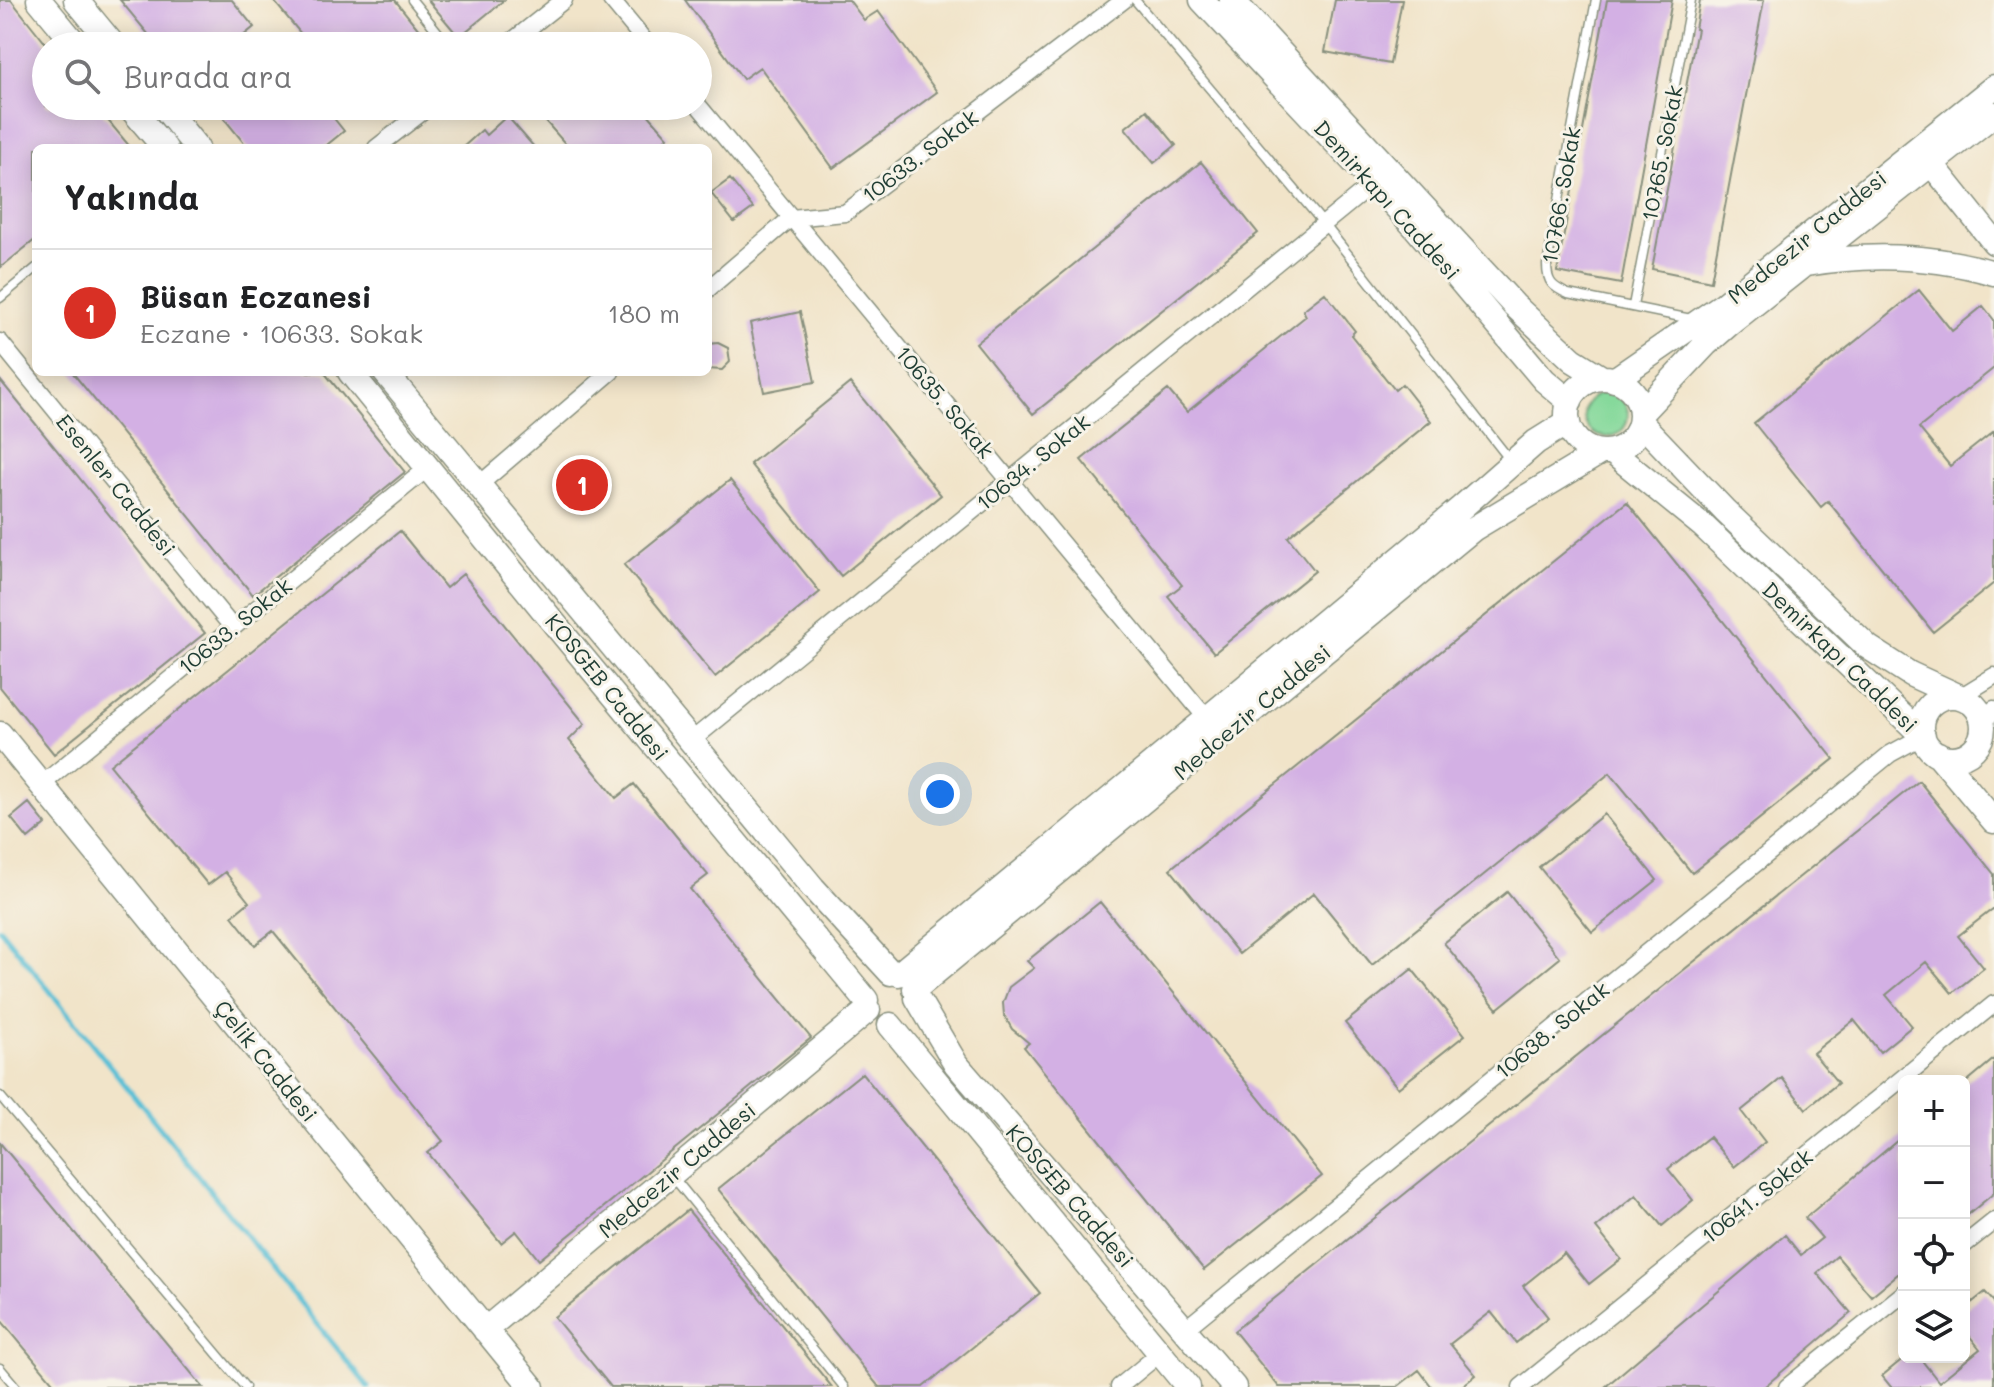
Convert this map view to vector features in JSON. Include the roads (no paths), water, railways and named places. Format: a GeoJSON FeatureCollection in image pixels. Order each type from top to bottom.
{"type":"FeatureCollection","features":[{"type":"Feature","properties":{"kind":"street"},"geometry":{"type":"LineString","coordinates":[[39,0],[65,32]]}},
{"type":"Feature","properties":{"kind":"street"},"geometry":{"type":"LineString","coordinates":[[76,0],[102,32]]}},
{"type":"Feature","properties":{"kind":"street"},"geometry":{"type":"LineString","coordinates":[[524,32],[564,0]]}},
{"type":"Feature","properties":{"kind":"street"},"geometry":{"type":"LineString","coordinates":[[611,0],[637,32]]}},
{"type":"Feature","properties":{"kind":"street","name":"10633. Sokak"},"geometry":{"type":"LineString","coordinates":[[791,218],[845,213],[1124,0]]}},
{"type":"Feature","properties":{"kind":"street","name":"Demirkapı Caddesi"},"geometry":{"type":"LineString","coordinates":[[1202,0],[1416,228],[1569,412]]}},
{"type":"Feature","properties":{"kind":"street","name":"Demirkapı Caddesi"},"geometry":{"type":"LineString","coordinates":[[1232,0],[1524,315],[1573,360],[1608,379]]}},
{"type":"Feature","properties":{"kind":"street","name":"Medcezir Caddesi"},"geometry":{"type":"LineString","coordinates":[[1641,418],[1706,344],[1804,265],[1994,87]]}},
{"type":"Feature","properties":{"kind":"street","name":"Medcezir Caddesi"},"geometry":{"type":"LineString","coordinates":[[1608,379],[1700,320],[1924,155],[1994,114]]}},
{"type":"Feature","properties":{"kind":"street"},"geometry":{"type":"LineString","coordinates":[[141,120],[162,144]]}},
{"type":"Feature","properties":{"kind":"street"},"geometry":{"type":"LineString","coordinates":[[174,120],[194,144]]}},
{"type":"Feature","properties":{"kind":"street"},"geometry":{"type":"LineString","coordinates":[[381,144],[412,120]]}},
{"type":"Feature","properties":{"kind":"street","name":"10635. Sokak"},"geometry":{"type":"LineString","coordinates":[[710,120],[1214,727]]}},
{"type":"Feature","properties":{"kind":"street"},"geometry":{"type":"LineString","coordinates":[[1924,155],[1994,242]]}},
{"type":"Feature","properties":{"kind":"street","name":"10634. Sokak"},"geometry":{"type":"LineString","coordinates":[[691,741],[1374,183]]}},
{"type":"Feature","properties":{"kind":"street"},"geometry":{"type":"LineString","coordinates":[[712,286],[791,218]]}},
{"type":"Feature","properties":{"kind":"street"},"geometry":{"type":"LineString","coordinates":[[1804,265],[1866,257],[1898,257],[1961,264],[1994,273]]}},
{"type":"Feature","properties":{"kind":"street","name":"Esenler Caddesi"},"geometry":{"type":"LineString","coordinates":[[0,342],[233,628]]}},
{"type":"Feature","properties":{"kind":"street","name":"KOSGEB Caddesi"},"geometry":{"type":"LineString","coordinates":[[353,376],[867,1005]]}},
{"type":"Feature","properties":{"kind":"street","name":"KOSGEB Caddesi"},"geometry":{"type":"LineString","coordinates":[[388,376],[813,888],[906,984],[956,1064],[1234,1387]]}},
{"type":"Feature","properties":{"kind":"street"},"geometry":{"type":"LineString","coordinates":[[480,484],[606,376]]}},
{"type":"Feature","properties":{"kind":"street"},"geometry":{"type":"LineString","coordinates":[[1608,379],[1633,392],[1641,418],[1631,442],[1607,452],[1583,445],[1571,431],[1569,412],[1582,385],[1608,379]]}},
{"type":"Feature","properties":{"kind":"street","name":"Medcezir Caddesi"},"geometry":{"type":"LineString","coordinates":[[906,984],[1214,727],[1569,412]]}},
{"type":"Feature","properties":{"kind":"street","name":"Demirkapı Caddesi"},"geometry":{"type":"LineString","coordinates":[[1641,418],[1725,511],[1868,647],[1910,674],[1960,697]]}},
{"type":"Feature","properties":{"kind":"street","name":"Demirkapı Caddesi"},"geometry":{"type":"LineString","coordinates":[[1607,452],[1703,526],[1930,745],[1994,821]]}},
{"type":"Feature","properties":{"kind":"street","name":"Medcezir Caddesi"},"geometry":{"type":"LineString","coordinates":[[1214,727],[1473,529],[1607,452]]}},
{"type":"Feature","properties":{"kind":"street","name":"10633. Sokak"},"geometry":{"type":"LineString","coordinates":[[41,785],[429,467]]}},
{"type":"Feature","properties":{"kind":"street"},"geometry":{"type":"LineString","coordinates":[[1960,697],[1994,676]]}},
{"type":"Feature","properties":{"kind":"street"},"geometry":{"type":"LineString","coordinates":[[1988,716],[1980,740],[1970,752],[1954,758],[1930,745],[1922,723],[1930,706],[1947,697],[1960,697],[1988,716],[1994,749]]}},
{"type":"Feature","properties":{"kind":"street","name":"Çelik Caddesi"},"geometry":{"type":"LineString","coordinates":[[0,734],[532,1387]]}},
{"type":"Feature","properties":{"kind":"street","name":"10638. Sokak"},"geometry":{"type":"LineString","coordinates":[[1185,1329],[1890,754],[1930,745]]}},
{"type":"Feature","properties":{"kind":"street"},"geometry":{"type":"LineString","coordinates":[[883,975],[906,984],[912,1014],[898,1024],[890,1025],[877,1020],[867,1005],[870,984],[883,975]]}},
{"type":"Feature","properties":{"kind":"street","name":"10641. Sokak"},"geometry":{"type":"LineString","coordinates":[[1521,1387],[1994,1004]]}},
{"type":"Feature","properties":{"kind":"street","name":"Medcezir Caddesi"},"geometry":{"type":"LineString","coordinates":[[485,1330],[867,1005]]}},
{"type":"Feature","properties":{"kind":"street","name":"KOSGEB Caddesi"},"geometry":{"type":"LineString","coordinates":[[890,1025],[1188,1387]]}},
{"type":"Feature","properties":{"kind":"street"},"geometry":{"type":"LineString","coordinates":[[1970,1240],[1994,1221]]}},
{"type":"Feature","properties":{"kind":"street"},"geometry":{"type":"LineString","coordinates":[[1787,1387],[1898,1298]]}},
{"type":"Feature","properties":{"kind":"street"},"geometry":{"type":"LineString","coordinates":[[1119,1387],[1159,1354]]}},
{"type":"Feature","properties":{"kind":"lane"},"geometry":{"type":"LineString","coordinates":[[412,0],[438,32]]}},
{"type":"Feature","properties":{"kind":"lane"},"geometry":{"type":"LineString","coordinates":[[1135,0],[1324,224],[1513,464]]}},
{"type":"Feature","properties":{"kind":"lane","name":"10766. Sokak"},"geometry":{"type":"LineString","coordinates":[[1596,0],[1547,278],[1554,288],[1568,294],[1700,320]]}},
{"type":"Feature","properties":{"kind":"lane","name":"10765. Sokak"},"geometry":{"type":"LineString","coordinates":[[1633,306],[1691,0]]}},
{"type":"Feature","properties":{"kind":"lane"},"geometry":{"type":"LineString","coordinates":[[0,298],[32,271]]}},
{"type":"Feature","properties":{"kind":"lane"},"geometry":{"type":"LineString","coordinates":[[0,1096],[245,1387]]}},
{"type":"Feature","properties":{"kind":"lane"},"geometry":{"type":"LineString","coordinates":[[671,1174],[844,1387]]}},
{"type":"Feature","properties":{"kind":"lane"},"geometry":{"type":"LineString","coordinates":[[0,1368],[16,1387]]}},
{"type":"Feature","properties":{"kind":"waterway"},"geometry":{"type":"LineString","coordinates":[[0,929],[368,1387]]}},
{"type":"Feature","properties":{"kind":"place","name":"Büsan Eczanesi"},"geometry":{"type":"Point","coordinates":[582,485]}}]}
